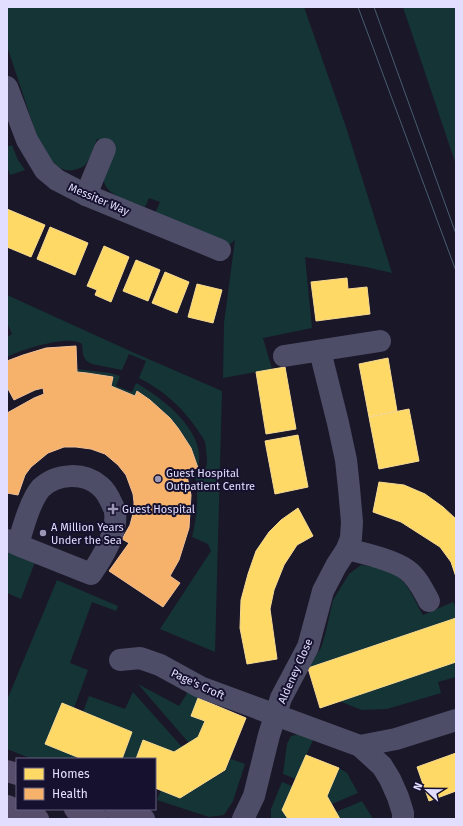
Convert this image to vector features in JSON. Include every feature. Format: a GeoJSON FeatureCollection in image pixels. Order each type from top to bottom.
{"type":"FeatureCollection","features":[{"type":"Feature","properties":{"kind":"main road"},"geometry":{"type":"LineString","coordinates":[[17,810],[38,819]]}},
{"type":"Feature","properties":{"kind":"main road"},"geometry":{"type":"LineString","coordinates":[[77,810],[98,819]]}},
{"type":"Feature","properties":{"kind":"main road"},"geometry":{"type":"LineString","coordinates":[[119,810],[144,819]]}},
{"type":"Feature","properties":{"kind":"street","name":"Messiter Way"},"geometry":{"type":"LineString","coordinates":[[7,87],[27,140],[46,170],[58,180],[86,195],[220,250]]}},
{"type":"Feature","properties":{"kind":"street"},"geometry":{"type":"LineString","coordinates":[[86,195],[105,149]]}},
{"type":"Feature","properties":{"kind":"street"},"geometry":{"type":"LineString","coordinates":[[284,356],[380,341]]}},
{"type":"Feature","properties":{"kind":"street","name":"Aldeney Close"},"geometry":{"type":"LineString","coordinates":[[243,819],[254,796],[281,698],[308,647],[323,591],[347,549],[351,538],[352,522],[346,460],[320,351]]}},
{"type":"Feature","properties":{"kind":"street"},"geometry":{"type":"LineString","coordinates":[[71,475],[82,477],[100,486],[108,495],[115,512],[114,532],[104,555],[92,574],[12,542],[41,489],[60,478],[71,475]]}},
{"type":"Feature","properties":{"kind":"street"},"geometry":{"type":"LineString","coordinates":[[347,549],[390,562],[407,569],[416,578],[429,600]]}},
{"type":"Feature","properties":{"kind":"street","name":"Page's Croft"},"geometry":{"type":"LineString","coordinates":[[120,660],[140,658],[181,676],[200,687],[360,746]]}},
{"type":"Feature","properties":{"kind":"street"},"geometry":{"type":"LineString","coordinates":[[360,746],[396,739],[456,720]]}},
{"type":"Feature","properties":{"kind":"street"},"geometry":{"type":"LineString","coordinates":[[360,746],[382,766],[390,779],[400,802],[403,812],[403,819]]}},
{"type":"Feature","properties":{"kind":"green space"},"geometry":{"type":"Polygon","coordinates":[[[7,7],[304,7],[346,127],[392,273],[305,257],[312,328],[263,338],[272,369],[223,378],[224,323],[235,240],[229,245],[155,213],[160,202],[149,198],[145,207],[112,193],[107,189],[104,183],[104,177],[115,147],[97,139],[89,159],[85,165],[79,169],[67,170],[61,168],[50,159],[36,134],[7,46],[7,7]]]}},
{"type":"Feature","properties":{"kind":"green space"},"geometry":{"type":"Polygon","coordinates":[[[403,7],[456,7],[456,165],[403,7]]]}},
{"type":"Feature","properties":{"kind":"green space"},"geometry":{"type":"Polygon","coordinates":[[[12,145],[18,160],[25,170],[10,175],[7,166],[7,147],[12,145]]]}},
{"type":"Feature","properties":{"kind":"green space"},"geometry":{"type":"Polygon","coordinates":[[[7,295],[222,391],[215,652],[160,629],[211,551],[208,544],[192,537],[197,507],[195,476],[203,472],[207,465],[206,446],[203,438],[185,413],[178,406],[156,388],[139,378],[146,361],[129,354],[122,370],[92,364],[85,358],[82,344],[76,341],[45,344],[7,357],[7,337],[12,334],[7,323],[7,295]]]}},
{"type":"Feature","properties":{"kind":"green space"},"geometry":{"type":"Polygon","coordinates":[[[77,369],[110,373],[120,376],[116,386],[132,392],[136,383],[170,407],[190,430],[196,442],[199,455],[198,468],[183,436],[166,415],[151,401],[137,392],[135,396],[111,386],[113,377],[77,372],[77,369]]]}},
{"type":"Feature","properties":{"kind":"green space"},"geometry":{"type":"Polygon","coordinates":[[[7,551],[35,562],[21,599],[7,593],[7,551]]]}},
{"type":"Feature","properties":{"kind":"green space"},"geometry":{"type":"Polygon","coordinates":[[[361,565],[375,567],[395,574],[406,585],[423,615],[453,602],[456,608],[456,618],[308,668],[321,648],[333,600],[349,574],[361,565]]]}},
{"type":"Feature","properties":{"kind":"green space"},"geometry":{"type":"Polygon","coordinates":[[[57,580],[118,606],[116,611],[92,602],[70,663],[88,670],[74,708],[62,704],[45,744],[76,756],[75,758],[30,758],[7,749],[7,700],[57,580]]]}},
{"type":"Feature","properties":{"kind":"green space"},"geometry":{"type":"Polygon","coordinates":[[[456,662],[456,677],[438,682],[441,693],[387,709],[362,710],[339,701],[456,662]]]}},
{"type":"Feature","properties":{"kind":"green space"},"geometry":{"type":"Polygon","coordinates":[[[138,684],[179,706],[188,692],[198,698],[205,721],[198,737],[189,743],[138,684]]]}},
{"type":"Feature","properties":{"kind":"green space"},"geometry":{"type":"Polygon","coordinates":[[[133,692],[182,747],[174,752],[143,740],[136,758],[122,758],[132,732],[83,712],[89,696],[125,709],[133,692]]]}},
{"type":"Feature","properties":{"kind":"green space"},"geometry":{"type":"Polygon","coordinates":[[[300,734],[313,740],[296,779],[283,774],[287,744],[291,736],[300,734]]]}},
{"type":"Feature","properties":{"kind":"green space"},"geometry":{"type":"Polygon","coordinates":[[[231,759],[245,764],[233,801],[224,815],[209,817],[157,800],[161,790],[180,798],[225,771],[231,759]]]}},
{"type":"Feature","properties":{"kind":"green space"},"geometry":{"type":"Polygon","coordinates":[[[339,768],[347,773],[358,793],[332,804],[327,796],[339,768]]]}},
{"type":"Feature","properties":{"kind":"green space"},"geometry":{"type":"Polygon","coordinates":[[[282,782],[292,786],[288,819],[271,819],[271,809],[282,782]]]}},
{"type":"Feature","properties":{"kind":"green space"},"geometry":{"type":"Polygon","coordinates":[[[362,801],[373,819],[340,819],[336,812],[362,801]]]}},
{"type":"Feature","properties":{"kind":"building: Homes"},"geometry":{"type":"Polygon","coordinates":[[[7,209],[45,225],[31,257],[7,247],[7,209]]]}},
{"type":"Feature","properties":{"kind":"building: Homes"},"geometry":{"type":"Polygon","coordinates":[[[50,227],[88,243],[75,275],[37,259],[50,227]]]}},
{"type":"Feature","properties":{"kind":"building: Homes"},"geometry":{"type":"Polygon","coordinates":[[[104,246],[129,257],[111,302],[95,295],[97,290],[87,286],[104,246]]]}},
{"type":"Feature","properties":{"kind":"building: Homes"},"geometry":{"type":"Polygon","coordinates":[[[136,260],[160,270],[148,301],[123,291],[136,260]]]}},
{"type":"Feature","properties":{"kind":"building: Homes"},"geometry":{"type":"Polygon","coordinates":[[[165,272],[189,282],[177,313],[152,303],[165,272]]]}},
{"type":"Feature","properties":{"kind":"building: Homes"},"geometry":{"type":"Polygon","coordinates":[[[347,278],[348,289],[367,287],[370,314],[316,321],[311,282],[347,278]]]}},
{"type":"Feature","properties":{"kind":"building: Homes"},"geometry":{"type":"Polygon","coordinates":[[[197,284],[222,290],[213,323],[188,317],[197,284]]]}},
{"type":"Feature","properties":{"kind":"building: Homes"},"geometry":{"type":"Polygon","coordinates":[[[388,358],[397,411],[369,417],[359,364],[388,358]]]}},
{"type":"Feature","properties":{"kind":"building: Homes"},"geometry":{"type":"Polygon","coordinates":[[[285,367],[296,429],[266,434],[256,372],[285,367]]]}},
{"type":"Feature","properties":{"kind":"building: Homes"},"geometry":{"type":"Polygon","coordinates":[[[409,409],[419,461],[379,469],[369,417],[409,409]]]}},
{"type":"Feature","properties":{"kind":"building: Homes"},"geometry":{"type":"Polygon","coordinates":[[[298,435],[308,487],[275,494],[265,441],[298,435]]]}},
{"type":"Feature","properties":{"kind":"building: Homes"},"geometry":{"type":"Polygon","coordinates":[[[379,482],[404,485],[425,494],[456,519],[456,577],[451,562],[440,547],[401,522],[373,512],[379,482]]]}},
{"type":"Feature","properties":{"kind":"building: Homes"},"geometry":{"type":"Polygon","coordinates":[[[298,508],[313,536],[297,545],[284,565],[274,590],[270,609],[277,659],[247,664],[240,628],[241,600],[248,574],[256,551],[269,532],[281,520],[298,508]]]}},
{"type":"Feature","properties":{"kind":"building: Homes"},"geometry":{"type":"Polygon","coordinates":[[[456,618],[456,662],[320,708],[308,668],[456,618]]]}},
{"type":"Feature","properties":{"kind":"building: Homes"},"geometry":{"type":"Polygon","coordinates":[[[198,698],[246,718],[225,770],[180,798],[156,788],[156,758],[136,758],[143,740],[174,752],[198,737],[205,721],[191,716],[198,698]]]}},
{"type":"Feature","properties":{"kind":"building: Homes"},"geometry":{"type":"Polygon","coordinates":[[[62,703],[132,732],[122,758],[80,758],[45,744],[62,703]]]}},
{"type":"Feature","properties":{"kind":"building: Homes"},"geometry":{"type":"Polygon","coordinates":[[[456,753],[456,791],[429,801],[417,767],[456,753]]]}},
{"type":"Feature","properties":{"kind":"building: Homes"},"geometry":{"type":"Polygon","coordinates":[[[306,755],[339,768],[327,796],[340,819],[288,819],[282,810],[306,755]]]}},
{"type":"Feature","properties":{"kind":"building: Health","name":"Guest Hospital Outpatient Centre"},"geometry":{"type":"Polygon","coordinates":[[[76,346],[77,372],[113,377],[111,386],[135,396],[137,391],[150,400],[170,418],[178,428],[191,448],[198,468],[186,471],[191,495],[189,528],[179,560],[170,576],[180,583],[163,607],[109,571],[129,543],[122,539],[130,525],[134,510],[134,502],[133,494],[126,475],[118,465],[105,454],[91,449],[76,447],[64,447],[48,453],[31,467],[25,475],[18,495],[7,493],[7,413],[44,394],[43,388],[35,390],[14,400],[7,387],[7,361],[46,348],[76,346]]]}},
{"type":"Feature","properties":{"kind":"tram line"},"geometry":{"type":"LineString","coordinates":[[358,7],[456,271]]}},
{"type":"Feature","properties":{"kind":"tram line"},"geometry":{"type":"LineString","coordinates":[[374,7],[456,234]]}},
{"type":"Feature","properties":{"kind":"place","name":"Guest Hospital Outpatient Centre"},"geometry":{"type":"Point","coordinates":[158,479]}},
{"type":"Feature","properties":{"kind":"place","name":"Guest Hospital"},"geometry":{"type":"Point","coordinates":[113,509]}},
{"type":"Feature","properties":{"kind":"place","name":"A Million Years Under the Sea"},"geometry":{"type":"Point","coordinates":[43,533]}}]}
